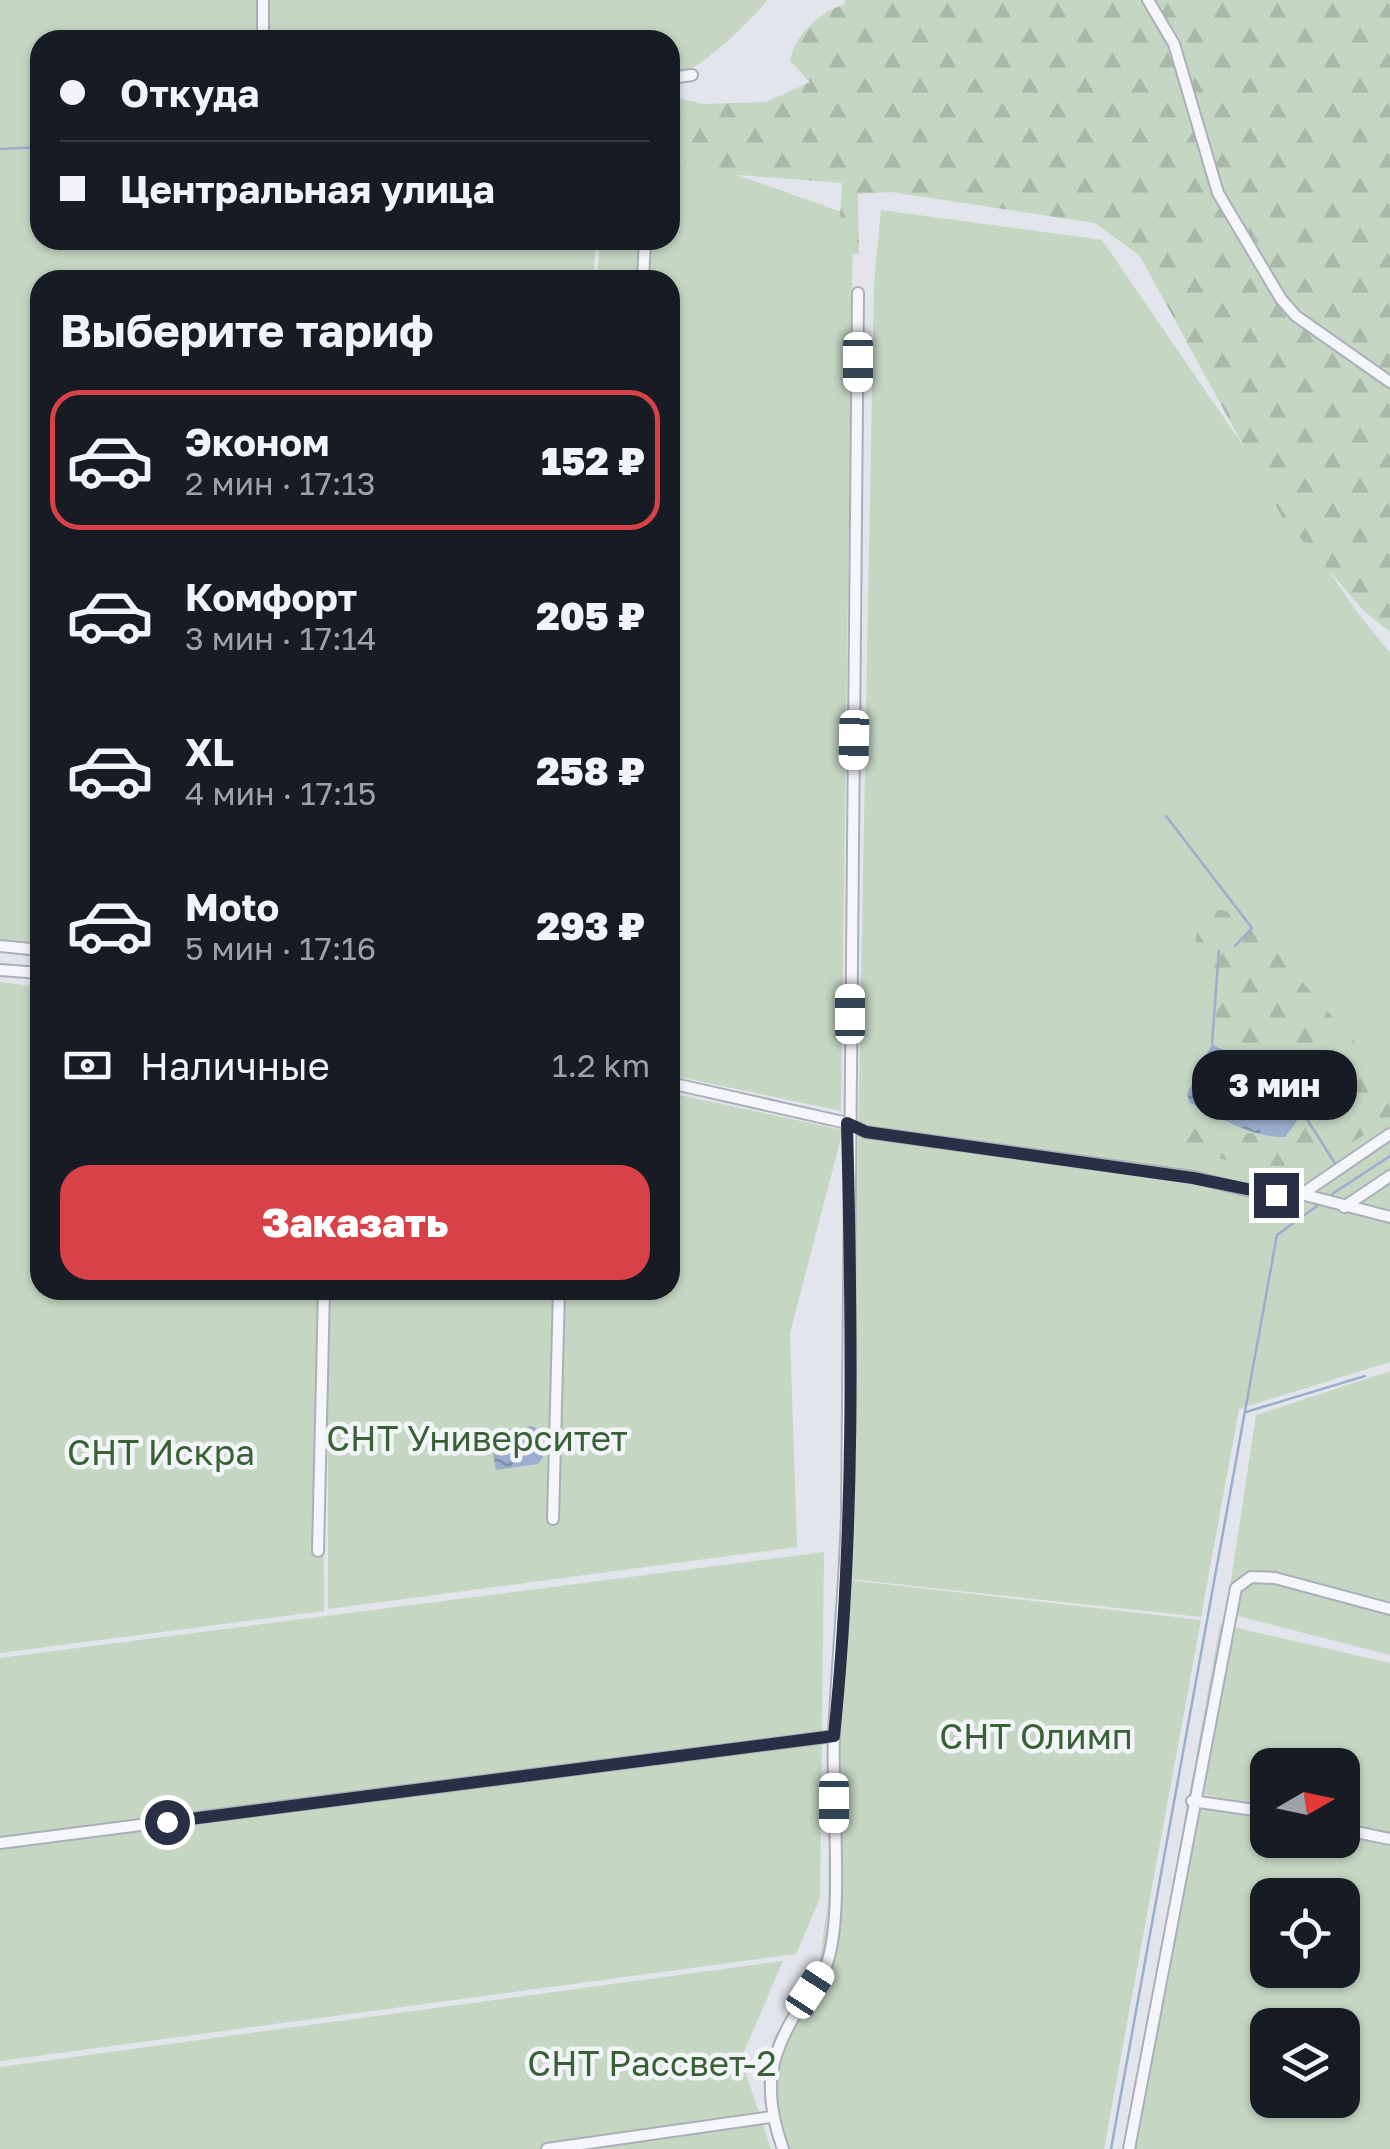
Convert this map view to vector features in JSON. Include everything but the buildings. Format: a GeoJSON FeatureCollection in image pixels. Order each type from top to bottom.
{"type":"FeatureCollection","features":[{"type":"Feature","properties":{"kind":"street"},"geometry":{"type":"LineString","coordinates":[[263,0],[263,30]]}},
{"type":"Feature","properties":{"kind":"street"},"geometry":{"type":"LineString","coordinates":[[1148,0],[1174,44],[1218,193],[1281,298],[1296,316],[1390,382]]}},
{"type":"Feature","properties":{"kind":"street"},"geometry":{"type":"LineString","coordinates":[[680,77],[692,75]]}},
{"type":"Feature","properties":{"kind":"street"},"geometry":{"type":"LineString","coordinates":[[783,2149],[771,2117],[770,2081],[779,2040],[826,1966],[833,1928],[834,1736],[844,1643],[847,1515],[847,1123],[858,292]]}},
{"type":"Feature","properties":{"kind":"street"},"geometry":{"type":"LineString","coordinates":[[0,946],[30,949]]}},
{"type":"Feature","properties":{"kind":"street"},"geometry":{"type":"LineString","coordinates":[[0,970],[30,972]]}},
{"type":"Feature","properties":{"kind":"street"},"geometry":{"type":"LineString","coordinates":[[680,1085],[847,1123],[866,1132],[1193,1178],[1254,1192],[1301,1194],[1390,1217]]}},
{"type":"Feature","properties":{"kind":"street"},"geometry":{"type":"LineString","coordinates":[[1301,1194],[1390,1134]]}},
{"type":"Feature","properties":{"kind":"street"},"geometry":{"type":"LineString","coordinates":[[1344,1207],[1390,1176]]}},
{"type":"Feature","properties":{"kind":"street"},"geometry":{"type":"LineString","coordinates":[[318,1551],[324,1300]]}},
{"type":"Feature","properties":{"kind":"street"},"geometry":{"type":"LineString","coordinates":[[553,1520],[559,1300]]}},
{"type":"Feature","properties":{"kind":"street"},"geometry":{"type":"LineString","coordinates":[[1129,2149],[1192,1801],[1236,1588],[1251,1576],[1275,1578],[1390,1609]]}},
{"type":"Feature","properties":{"kind":"street"},"geometry":{"type":"LineString","coordinates":[[0,1843],[834,1736]]}},
{"type":"Feature","properties":{"kind":"street"},"geometry":{"type":"LineString","coordinates":[[1192,1801],[1250,1809]]}},
{"type":"Feature","properties":{"kind":"street"},"geometry":{"type":"LineString","coordinates":[[1360,1832],[1390,1839]]}},
{"type":"Feature","properties":{"kind":"street"},"geometry":{"type":"LineString","coordinates":[[547,2149],[771,2117]]}},
{"type":"Feature","properties":{"kind":"green space"},"geometry":{"type":"Polygon","coordinates":[[[0,0],[768,0],[711,55],[680,74],[680,30],[30,30],[30,250],[595,250],[594,270],[30,270],[30,955],[0,952],[0,0]]]}},
{"type":"Feature","properties":{"kind":"green space"},"geometry":{"type":"Polygon","coordinates":[[[846,0],[1390,0],[1390,632],[1364,611],[1282,517],[1140,256],[1095,223],[891,192],[858,194],[859,254],[838,255],[842,183],[701,172],[697,179],[680,183],[680,98],[704,104],[766,102],[810,82],[790,61],[792,52],[809,26],[846,0]]]}},
{"type":"Feature","properties":{"kind":"green space"},"geometry":{"type":"Polygon","coordinates":[[[680,155],[853,216],[841,1111],[680,1077],[680,270],[598,270],[599,250],[680,250],[680,155]]]}},
{"type":"Feature","properties":{"kind":"green space"},"geometry":{"type":"Polygon","coordinates":[[[881,210],[1102,240],[1357,612],[1390,653],[1390,1362],[1239,1409],[1201,1617],[850,1579],[874,283],[881,210]]]}},
{"type":"Feature","properties":{"kind":"green space"},"geometry":{"type":"Polygon","coordinates":[[[1222,910],[1248,919],[1390,1083],[1390,1119],[1336,1150],[1292,1165],[1251,1164],[1175,1151],[1170,1140],[1179,1129],[1273,1132],[1289,1127],[1302,1116],[1313,1098],[1292,1079],[1218,1034],[1214,993],[1195,948],[1199,914],[1222,910]]]}},
{"type":"Feature","properties":{"kind":"green space","name":"СНТ Искра"},"geometry":{"type":"Polygon","coordinates":[[[0,982],[30,986],[30,1300],[322,1300],[324,1611],[0,1653],[0,982]]]}},
{"type":"Feature","properties":{"kind":"green space","name":"СНТ Университет"},"geometry":{"type":"Polygon","coordinates":[[[680,1095],[843,1130],[790,1333],[797,1547],[328,1609],[328,1300],[680,1300],[680,1095]]]}},
{"type":"Feature","properties":{"kind":"green space"},"geometry":{"type":"Polygon","coordinates":[[[1390,1371],[1390,1655],[1226,1613],[1256,1415],[1390,1371]]]}},
{"type":"Feature","properties":{"kind":"green space"},"geometry":{"type":"Polygon","coordinates":[[[824,1552],[820,1898],[796,1954],[0,2061],[0,1658],[824,1552]]]}},
{"type":"Feature","properties":{"kind":"green space","name":"СНТ Олимп"},"geometry":{"type":"Polygon","coordinates":[[[840,1579],[1201,1620],[1104,2149],[777,2149],[763,2083],[774,2037],[819,1963],[828,1903],[830,1740],[840,1579]]]}},
{"type":"Feature","properties":{"kind":"green space"},"geometry":{"type":"Polygon","coordinates":[[[1220,1624],[1390,1663],[1390,1836],[1360,1830],[1360,1748],[1250,1748],[1250,1805],[1190,1791],[1220,1624]]]}},
{"type":"Feature","properties":{"kind":"green space"},"geometry":{"type":"Polygon","coordinates":[[[1188,1798],[1250,1811],[1250,1858],[1360,1858],[1360,1835],[1390,1842],[1390,2149],[1128,2149],[1188,1798]]]}},
{"type":"Feature","properties":{"kind":"green space","name":"СНТ Рассвет-2"},"geometry":{"type":"Polygon","coordinates":[[[783,1961],[741,2059],[771,2149],[0,2149],[0,2067],[783,1961]]]}},
{"type":"Feature","properties":{"kind":"water"},"geometry":{"type":"Polygon","coordinates":[[[1212,1044],[1299,1092],[1305,1101],[1303,1113],[1285,1137],[1248,1130],[1190,1103],[1187,1094],[1212,1044]]]}},
{"type":"Feature","properties":{"kind":"water"},"geometry":{"type":"Polygon","coordinates":[[[532,1426],[541,1432],[543,1457],[538,1464],[496,1470],[491,1442],[499,1431],[532,1426]]]}},
{"type":"Feature","properties":{"kind":"waterway"},"geometry":{"type":"LineString","coordinates":[[0,149],[30,148]]}},
{"type":"Feature","properties":{"kind":"waterway"},"geometry":{"type":"LineString","coordinates":[[1166,816],[1252,928],[1235,946]]}},
{"type":"Feature","properties":{"kind":"waterway"},"geometry":{"type":"LineString","coordinates":[[1212,1044],[1219,951]]}},
{"type":"Feature","properties":{"kind":"waterway"},"geometry":{"type":"LineString","coordinates":[[1303,1113],[1336,1165]]}},
{"type":"Feature","properties":{"kind":"waterway"},"geometry":{"type":"LineString","coordinates":[[1332,1194],[1390,1156]]}},
{"type":"Feature","properties":{"kind":"waterway"},"geometry":{"type":"LineString","coordinates":[[1111,2149],[1277,1235],[1317,1206]]}},
{"type":"Feature","properties":{"kind":"waterway"},"geometry":{"type":"LineString","coordinates":[[1246,1412],[1365,1376]]}},
{"type":"Feature","properties":{"kind":"route"},"geometry":{"type":"LineString","coordinates":[[167,1822],[834,1736],[844,1643],[847,1515],[847,1123],[866,1132],[1193,1178],[1276,1195]]}}]}
